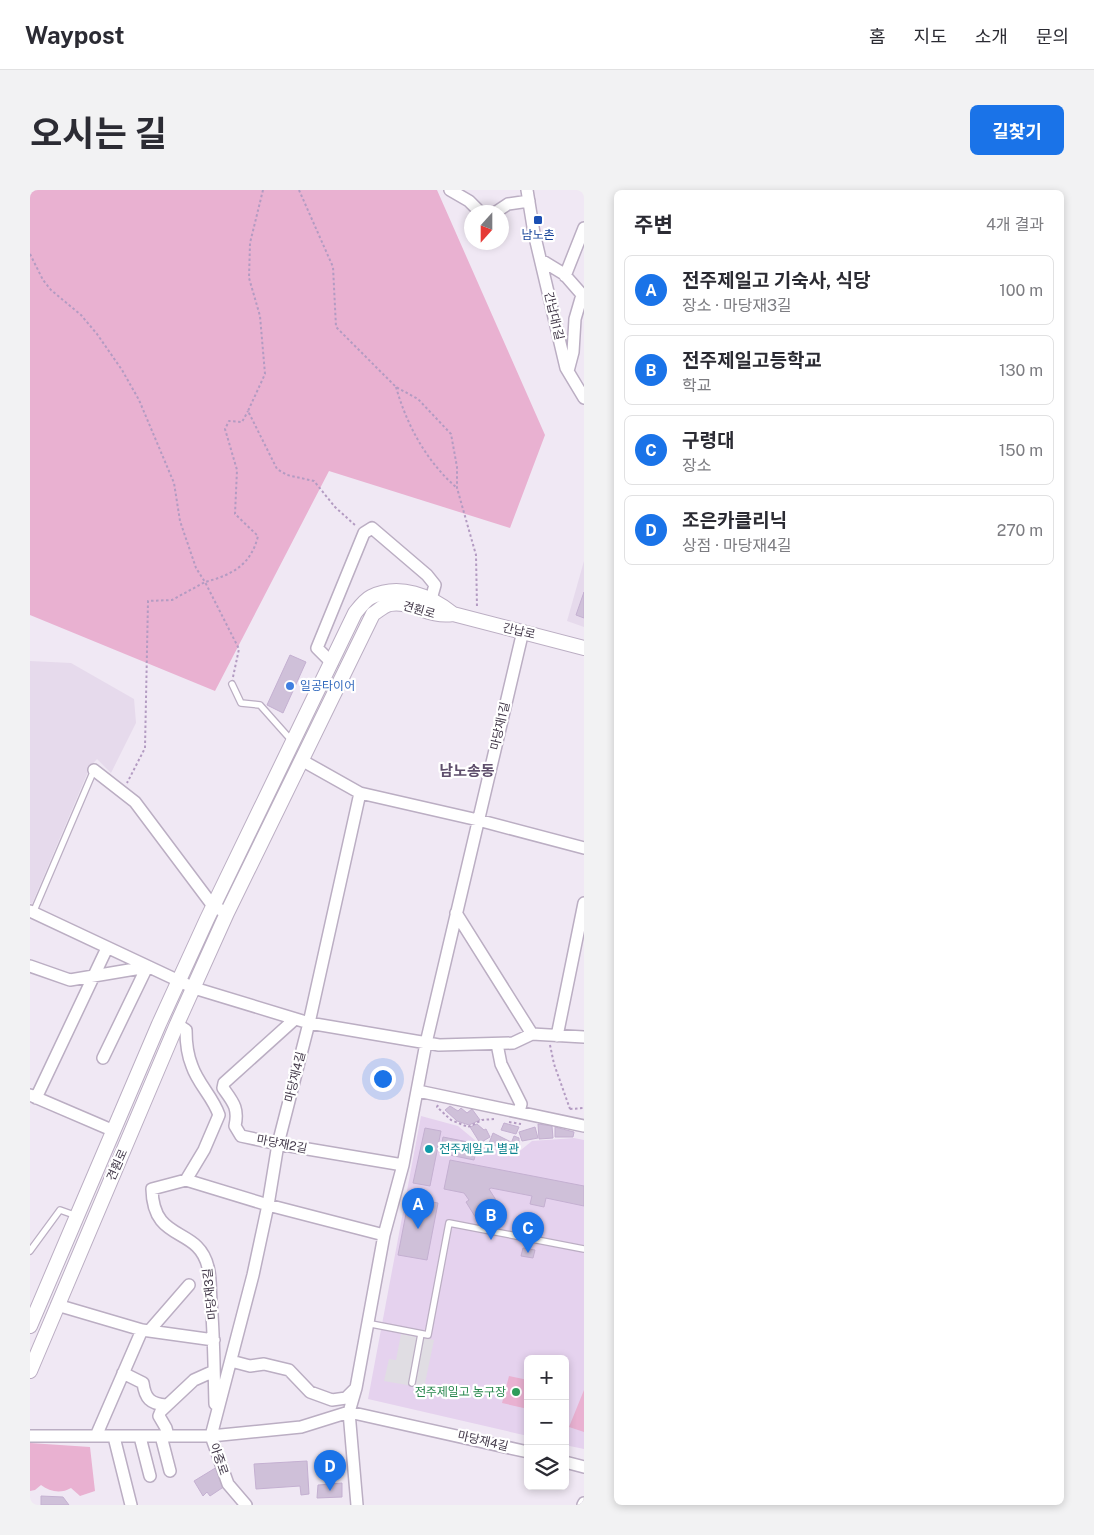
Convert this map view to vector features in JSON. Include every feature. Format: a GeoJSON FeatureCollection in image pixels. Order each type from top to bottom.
{"type":"FeatureCollection","features":[{"type":"Feature","properties":{"kind":"street"},"geometry":{"type":"LineString","coordinates":[[450,190],[474,205]]}},
{"type":"Feature","properties":{"kind":"street","name":"간납대1길"},"geometry":{"type":"LineString","coordinates":[[506,205],[528,196],[541,260],[568,371],[584,398]]}},
{"type":"Feature","properties":{"kind":"street"},"geometry":{"type":"LineString","coordinates":[[566,276],[583,235]]}},
{"type":"Feature","properties":{"kind":"street","name":"간납대1길"},"geometry":{"type":"LineString","coordinates":[[541,260],[566,276],[583,296],[575,319],[579,347],[568,371]]}},
{"type":"Feature","properties":{"kind":"street"},"geometry":{"type":"LineString","coordinates":[[332,663],[317,648],[364,533],[372,528],[427,575],[435,585],[430,599]]}},
{"type":"Feature","properties":{"kind":"street","name":"견훤로"},"geometry":{"type":"LineString","coordinates":[[30,1326],[213,906],[355,613],[369,597],[390,591],[412,593],[437,601],[453,614]]}},
{"type":"Feature","properties":{"kind":"street","name":"견훤로"},"geometry":{"type":"LineString","coordinates":[[30,1371],[177,1024],[227,913],[303,761],[372,614],[389,604],[404,604],[439,617],[453,614]]}},
{"type":"Feature","properties":{"kind":"street","name":"간납로"},"geometry":{"type":"LineString","coordinates":[[453,614],[477,622],[584,648]]}},
{"type":"Feature","properties":{"kind":"street","name":"마당재1길"},"geometry":{"type":"LineString","coordinates":[[456,913],[523,632]]}},
{"type":"Feature","properties":{"kind":"street"},"geometry":{"type":"LineString","coordinates":[[303,761],[360,793],[478,820],[584,848]]}},
{"type":"Feature","properties":{"kind":"street"},"geometry":{"type":"LineString","coordinates":[[94,770],[135,802],[213,906],[227,913]]}},
{"type":"Feature","properties":{"kind":"street","name":"마당재4길"},"geometry":{"type":"LineString","coordinates":[[211,1436],[232,1360],[268,1205],[278,1144],[309,1023],[360,793]]}},
{"type":"Feature","properties":{"kind":"street"},"geometry":{"type":"LineString","coordinates":[[553,1035],[584,903]]}},
{"type":"Feature","properties":{"kind":"street"},"geometry":{"type":"LineString","coordinates":[[456,913],[532,1034]]}},
{"type":"Feature","properties":{"kind":"street"},"geometry":{"type":"LineString","coordinates":[[357,1505],[349,1412],[356,1388],[366,1323],[384,1234],[403,1164],[426,1043],[456,913]]}},
{"type":"Feature","properties":{"kind":"street"},"geometry":{"type":"LineString","coordinates":[[31,914],[194,988],[309,1023],[439,1045],[513,1043],[532,1034],[584,1037]]}},
{"type":"Feature","properties":{"kind":"street","name":"견훤로"},"geometry":{"type":"LineString","coordinates":[[107,948],[33,1097],[114,1132]]}},
{"type":"Feature","properties":{"kind":"street"},"geometry":{"type":"LineString","coordinates":[[30,966],[70,980],[147,967]]}},
{"type":"Feature","properties":{"kind":"street"},"geometry":{"type":"LineString","coordinates":[[103,1058],[147,967]]}},
{"type":"Feature","properties":{"kind":"street","name":"마당재2길"},"geometry":{"type":"LineString","coordinates":[[295,1019],[224,1083],[223,1088],[235,1103],[237,1114],[235,1126],[241,1136],[278,1144],[403,1164]]}},
{"type":"Feature","properties":{"kind":"street"},"geometry":{"type":"LineString","coordinates":[[177,1024],[186,1030],[187,1048],[192,1068],[214,1100],[219,1115],[204,1150],[186,1180],[268,1205],[384,1234]]}},
{"type":"Feature","properties":{"kind":"street"},"geometry":{"type":"LineString","coordinates":[[497,1044],[501,1064],[521,1104],[519,1112]]}},
{"type":"Feature","properties":{"kind":"street"},"geometry":{"type":"LineString","coordinates":[[418,1091],[584,1126]]}},
{"type":"Feature","properties":{"kind":"street","name":"마당재3길"},"geometry":{"type":"LineString","coordinates":[[186,1180],[152,1189],[152,1205],[161,1223],[194,1241],[208,1266],[214,1340]]}},
{"type":"Feature","properties":{"kind":"street"},"geometry":{"type":"LineString","coordinates":[[96,1436],[123,1373],[146,1331],[188,1285]]}},
{"type":"Feature","properties":{"kind":"street"},"geometry":{"type":"LineString","coordinates":[[57,1305],[146,1331],[214,1340],[215,1418]]}},
{"type":"Feature","properties":{"kind":"street"},"geometry":{"type":"LineString","coordinates":[[232,1360],[250,1366],[264,1364],[289,1370],[310,1392],[332,1400],[346,1398],[356,1388]]}},
{"type":"Feature","properties":{"kind":"street"},"geometry":{"type":"LineString","coordinates":[[170,1471],[165,1436],[166,1428],[158,1416],[166,1405],[194,1380],[214,1371]]}},
{"type":"Feature","properties":{"kind":"street"},"geometry":{"type":"LineString","coordinates":[[123,1373],[143,1383],[145,1395],[149,1400],[166,1405]]}},
{"type":"Feature","properties":{"kind":"street","name":"마당재4길"},"geometry":{"type":"LineString","coordinates":[[30,1436],[211,1436],[301,1427],[349,1412],[490,1441],[524,1451]]}},
{"type":"Feature","properties":{"kind":"street"},"geometry":{"type":"LineString","coordinates":[[140,1436],[150,1476]]}},
{"type":"Feature","properties":{"kind":"street","name":"아중로"},"geometry":{"type":"LineString","coordinates":[[211,1436],[228,1484],[246,1505]]}},
{"type":"Feature","properties":{"kind":"street"},"geometry":{"type":"LineString","coordinates":[[114,1437],[131,1505]]}},
{"type":"Feature","properties":{"kind":"street"},"geometry":{"type":"LineString","coordinates":[[569,1463],[584,1467]]}},
{"type":"Feature","properties":{"kind":"lane"},"geometry":{"type":"LineString","coordinates":[[232,684],[241,703],[260,705],[293,743]]}},
{"type":"Feature","properties":{"kind":"lane"},"geometry":{"type":"LineString","coordinates":[[31,914],[94,770]]}},
{"type":"Feature","properties":{"kind":"lane"},"geometry":{"type":"LineString","coordinates":[[30,1251],[60,1210],[77,1216]]}},
{"type":"Feature","properties":{"kind":"lane"},"geometry":{"type":"LineString","coordinates":[[366,1323],[428,1335],[450,1223],[584,1248]]}},
{"type":"Feature","properties":{"kind":"lane"},"geometry":{"type":"LineString","coordinates":[[412,1383],[422,1334]]}},
{"type":"Feature","properties":{"kind":"path"},"geometry":{"type":"LineString","coordinates":[[122,791],[145,748],[148,601],[172,600],[206,582],[230,575],[254,551],[258,536],[235,514],[237,470],[225,429],[229,421],[242,422],[265,374],[260,316],[249,278],[250,243],[263,190]]}},
{"type":"Feature","properties":{"kind":"path"},"geometry":{"type":"LineString","coordinates":[[299,190],[333,267],[336,327],[396,387],[418,399],[451,434],[457,466],[457,488],[476,555],[477,622]]}},
{"type":"Feature","properties":{"kind":"path"},"geometry":{"type":"LineString","coordinates":[[30,254],[47,285],[81,315],[97,334],[122,370],[139,400],[174,483],[180,521],[196,568],[206,582],[239,649],[232,684]]}},
{"type":"Feature","properties":{"kind":"path"},"geometry":{"type":"LineString","coordinates":[[396,387],[401,404],[418,440],[439,472],[457,488]]}},
{"type":"Feature","properties":{"kind":"path"},"geometry":{"type":"LineString","coordinates":[[248,411],[277,469],[288,475],[314,481],[335,507],[364,533]]}},
{"type":"Feature","properties":{"kind":"path"},"geometry":{"type":"LineString","coordinates":[[553,1035],[554,1064],[570,1110],[584,1108]]}},
{"type":"Feature","properties":{"kind":"path"},"geometry":{"type":"LineString","coordinates":[[440,1095],[437,1107],[451,1120],[468,1127],[482,1120],[501,1120]]}},
{"type":"Feature","properties":{"kind":"path"},"geometry":{"type":"LineString","coordinates":[[508,1122],[518,1125],[524,1123]]}},
{"type":"Feature","properties":{"kind":"shaded area"},"geometry":{"type":"Polygon","coordinates":[[[30,190],[437,190],[545,435],[510,528],[329,471],[215,691],[30,615],[30,190]]]}},
{"type":"Feature","properties":{"kind":"shaded area"},"geometry":{"type":"Polygon","coordinates":[[[584,561],[584,627],[567,621],[584,561]]]}},
{"type":"Feature","properties":{"kind":"shaded area"},"geometry":{"type":"Polygon","coordinates":[[[30,661],[71,663],[134,699],[136,723],[111,773],[97,759],[90,767],[32,904],[30,903],[30,661]]]}},
{"type":"Feature","properties":{"kind":"shaded area"},"geometry":{"type":"Polygon","coordinates":[[[421,1116],[458,1126],[482,1146],[516,1154],[532,1141],[574,1138],[584,1140],[584,1449],[569,1446],[569,1355],[524,1355],[524,1435],[368,1399],[421,1116]]]}},
{"type":"Feature","properties":{"kind":"shaded area"},"geometry":{"type":"Polygon","coordinates":[[[401,1334],[434,1340],[424,1388],[384,1381],[389,1359],[396,1360],[401,1334]]]}},
{"type":"Feature","properties":{"kind":"shaded area","name":"전주제일고 농구장"},"geometry":{"type":"Polygon","coordinates":[[[509,1376],[524,1379],[524,1408],[502,1403],[509,1376]]]}},
{"type":"Feature","properties":{"kind":"shaded area"},"geometry":{"type":"Polygon","coordinates":[[[584,1390],[584,1432],[569,1427],[584,1390]]]}},
{"type":"Feature","properties":{"kind":"shaded area"},"geometry":{"type":"Polygon","coordinates":[[[30,1443],[90,1447],[95,1491],[80,1496],[71,1488],[56,1491],[41,1485],[35,1490],[30,1491],[30,1443]]]}},
{"type":"Feature","properties":{"kind":"building"},"geometry":{"type":"Polygon","coordinates":[[[584,592],[584,618],[576,615],[584,592]]]}},
{"type":"Feature","properties":{"kind":"building"},"geometry":{"type":"Polygon","coordinates":[[[290,655],[306,662],[283,713],[267,705],[290,655]]]}},
{"type":"Feature","properties":{"kind":"building"},"geometry":{"type":"Polygon","coordinates":[[[450,1106],[458,1111],[461,1108],[467,1113],[472,1109],[480,1120],[469,1125],[457,1121],[445,1110],[450,1106]]]}},
{"type":"Feature","properties":{"kind":"building"},"geometry":{"type":"Polygon","coordinates":[[[504,1123],[519,1127],[516,1134],[501,1130],[504,1123]]]}},
{"type":"Feature","properties":{"kind":"building"},"geometry":{"type":"Polygon","coordinates":[[[477,1124],[484,1130],[486,1129],[490,1137],[480,1143],[470,1127],[477,1124]]]}},
{"type":"Feature","properties":{"kind":"building"},"geometry":{"type":"Polygon","coordinates":[[[538,1124],[552,1126],[553,1138],[539,1139],[538,1124]]]}},
{"type":"Feature","properties":{"kind":"building"},"geometry":{"type":"Polygon","coordinates":[[[535,1127],[538,1138],[522,1141],[519,1132],[535,1127]]]}},
{"type":"Feature","properties":{"kind":"building"},"geometry":{"type":"Polygon","coordinates":[[[555,1127],[574,1132],[573,1137],[555,1137],[555,1127]]]}},
{"type":"Feature","properties":{"kind":"building","name":"전주제일고 별관"},"geometry":{"type":"Polygon","coordinates":[[[425,1128],[441,1131],[430,1186],[413,1183],[425,1128]]]}},
{"type":"Feature","properties":{"kind":"building"},"geometry":{"type":"Polygon","coordinates":[[[493,1133],[511,1142],[507,1151],[489,1143],[493,1133]]]}},
{"type":"Feature","properties":{"kind":"building"},"geometry":{"type":"Polygon","coordinates":[[[514,1136],[519,1138],[519,1148],[515,1152],[508,1151],[514,1136]]]}},
{"type":"Feature","properties":{"kind":"building"},"geometry":{"type":"Polygon","coordinates":[[[443,1137],[478,1144],[474,1160],[440,1153],[443,1137]]]}},
{"type":"Feature","properties":{"kind":"building"},"geometry":{"type":"Polygon","coordinates":[[[450,1160],[584,1186],[584,1206],[546,1198],[544,1207],[530,1204],[532,1196],[491,1188],[489,1189],[501,1208],[479,1223],[466,1202],[469,1200],[464,1193],[444,1189],[450,1160]]]}},
{"type":"Feature","properties":{"kind":"building"},"geometry":{"type":"Polygon","coordinates":[[[409,1198],[438,1203],[427,1260],[398,1255],[409,1198]]]}},
{"type":"Feature","properties":{"kind":"building"},"geometry":{"type":"Polygon","coordinates":[[[523,1248],[535,1250],[533,1258],[521,1256],[523,1248]]]}},
{"type":"Feature","properties":{"kind":"building"},"geometry":{"type":"Polygon","coordinates":[[[307,1461],[309,1494],[301,1495],[300,1486],[256,1489],[254,1464],[307,1461]]]}},
{"type":"Feature","properties":{"kind":"building"},"geometry":{"type":"Polygon","coordinates":[[[217,1467],[222,1477],[220,1479],[225,1486],[210,1496],[207,1492],[203,1496],[194,1481],[217,1467]]]}},
{"type":"Feature","properties":{"kind":"building"},"geometry":{"type":"Polygon","coordinates":[[[342,1483],[342,1497],[317,1498],[318,1485],[342,1483]]]}},
{"type":"Feature","properties":{"kind":"building"},"geometry":{"type":"Polygon","coordinates":[[[41,1496],[63,1497],[69,1505],[41,1505],[41,1496]]]}},
{"type":"Feature","properties":{"kind":"place","name":"남노촌"},"geometry":{"type":"Point","coordinates":[538,220]}},
{"type":"Feature","properties":{"kind":"place","name":"일공타이어"},"geometry":{"type":"Point","coordinates":[290,686]}},
{"type":"Feature","properties":{"kind":"place","name":"전주제일고 별관"},"geometry":{"type":"Point","coordinates":[429,1149]}},
{"type":"Feature","properties":{"kind":"place","name":"전주제일고 기숙사, 식당"},"geometry":{"type":"Point","coordinates":[418,1229]}},
{"type":"Feature","properties":{"kind":"place","name":"전주제일고등학교"},"geometry":{"type":"Point","coordinates":[491,1240]}},
{"type":"Feature","properties":{"kind":"place","name":"구령대"},"geometry":{"type":"Point","coordinates":[528,1253]}},
{"type":"Feature","properties":{"kind":"place","name":"전주제일고 농구장"},"geometry":{"type":"Point","coordinates":[516,1392]}},
{"type":"Feature","properties":{"kind":"place","name":"조은카클리닉"},"geometry":{"type":"Point","coordinates":[330,1491]}},
{"type":"Feature","properties":{"kind":"district","name":"남노송동"},"geometry":{"type":"Point","coordinates":[467,771]}}]}
